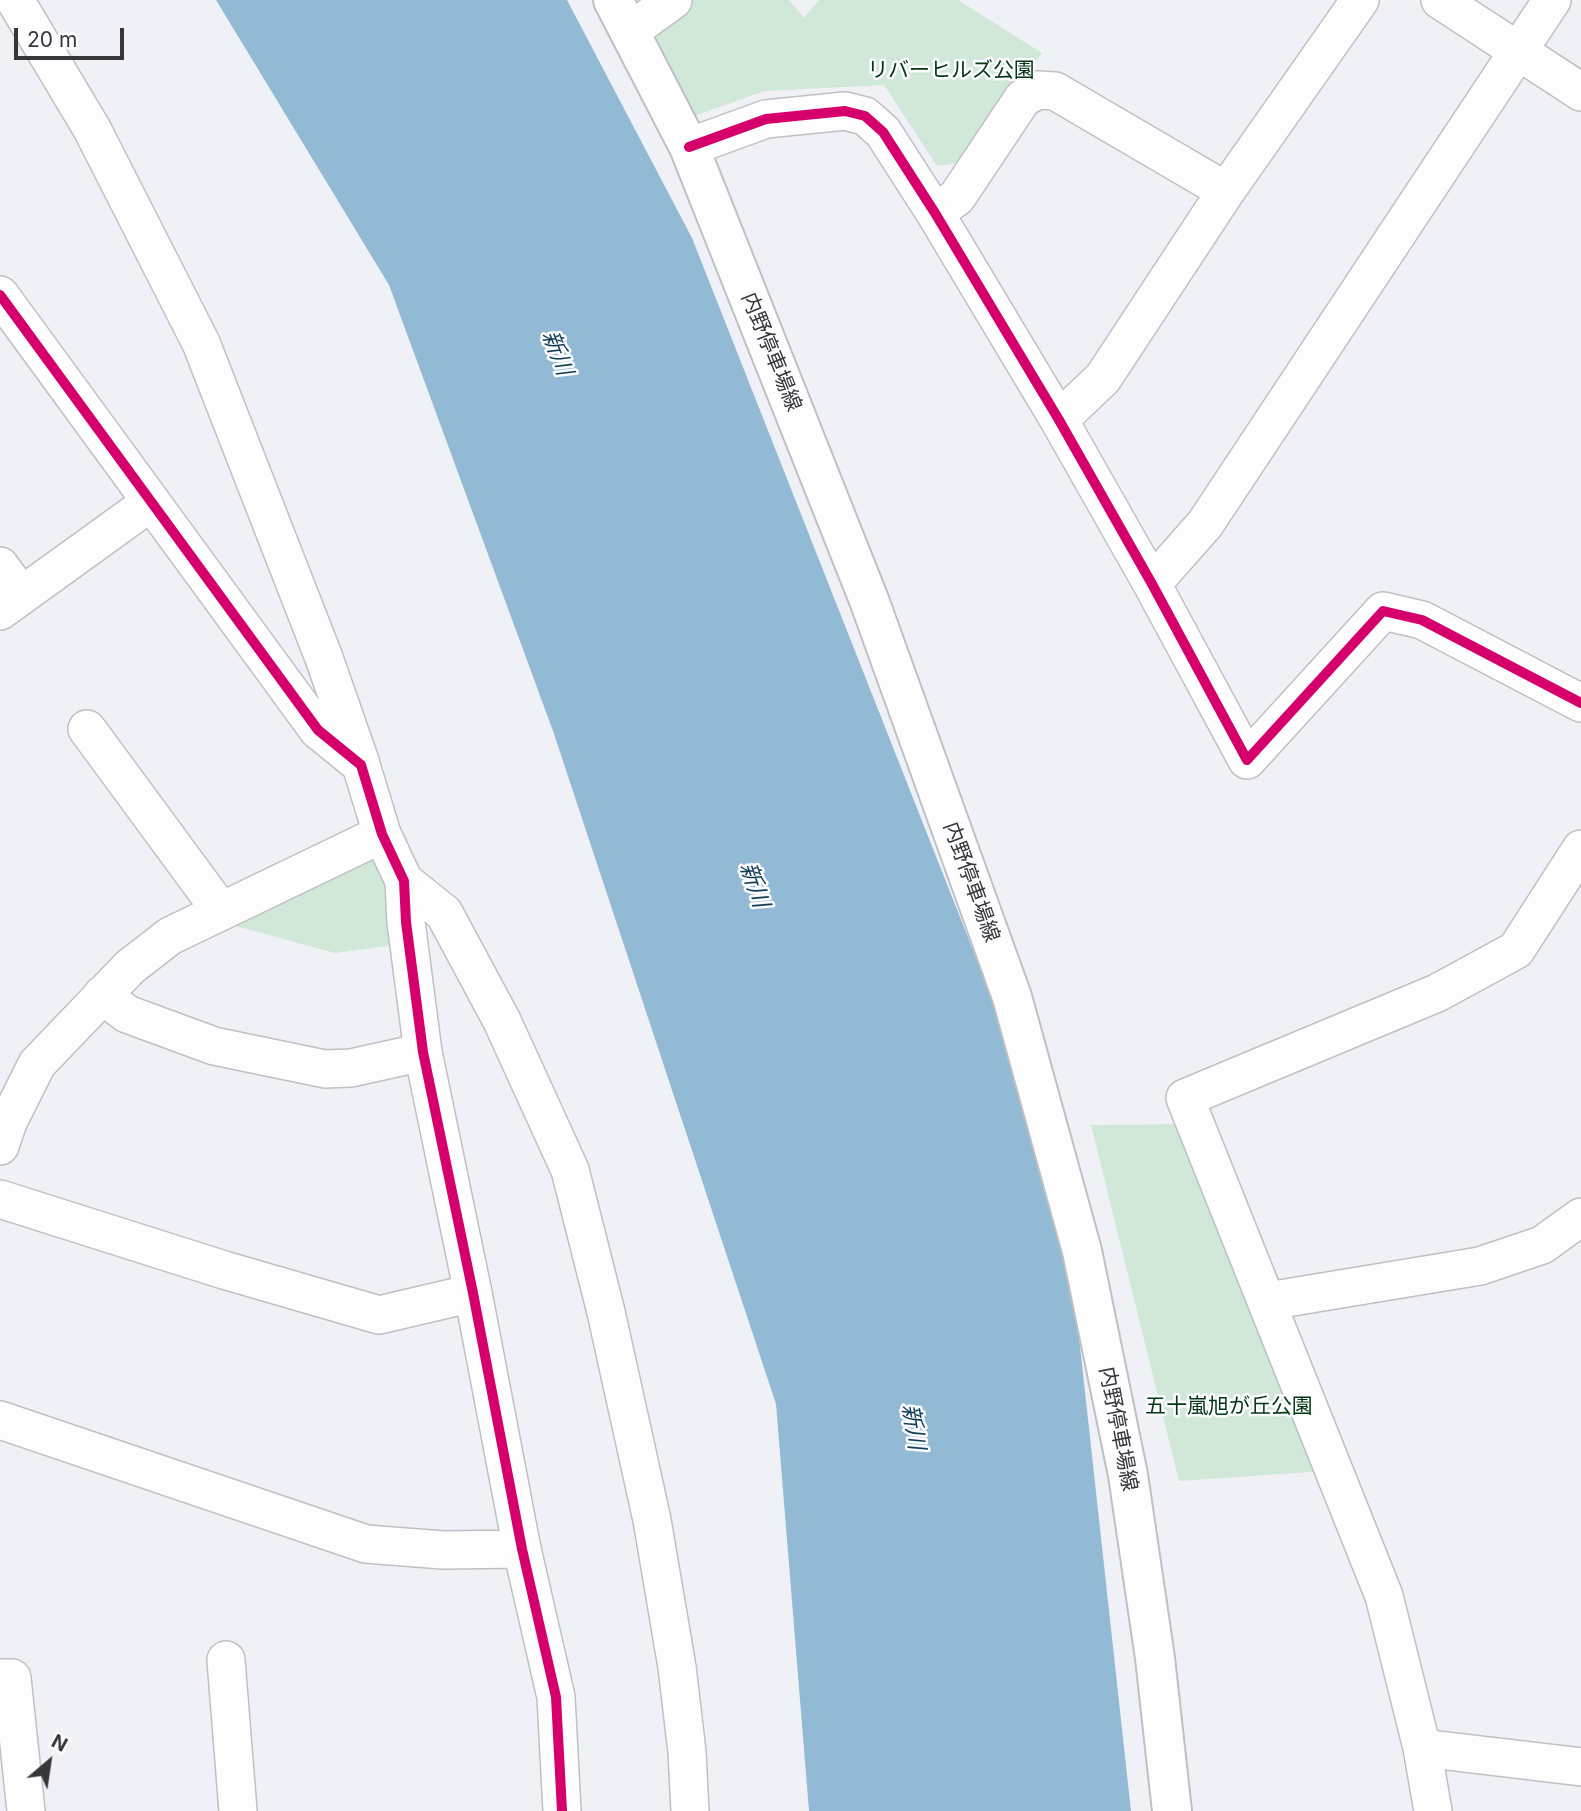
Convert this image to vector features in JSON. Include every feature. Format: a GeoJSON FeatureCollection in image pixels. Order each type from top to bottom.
{"type":"FeatureCollection","features":[{"type":"Feature","properties":{"kind":"main road","name":"内野停車場線"},"geometry":{"type":"LineString","coordinates":[[621,16],[690,148],[869,600],[1012,997],[1082,1251],[1128,1475],[1155,1658],[1172,1811]]}},
{"type":"Feature","properties":{"kind":"street"},"geometry":{"type":"LineString","coordinates":[[15,0],[92,129],[201,342],[324,658],[382,834],[404,881],[406,922],[423,1052],[522,1549],[556,1698],[562,1811]]}},
{"type":"Feature","properties":{"kind":"street"},"geometry":{"type":"LineString","coordinates":[[621,16],[673,0]]}},
{"type":"Feature","properties":{"kind":"street"},"geometry":{"type":"LineString","coordinates":[[1059,420],[1103,378],[1226,191],[1360,0]]}},
{"type":"Feature","properties":{"kind":"street"},"geometry":{"type":"LineString","coordinates":[[1440,0],[1581,92]]}},
{"type":"Feature","properties":{"kind":"street"},"geometry":{"type":"LineString","coordinates":[[1152,584],[1205,524],[1552,0]]}},
{"type":"Feature","properties":{"kind":"street"},"geometry":{"type":"LineString","coordinates":[[935,213],[957,197],[1023,98],[1038,90],[1055,91],[1226,191]]}},
{"type":"Feature","properties":{"kind":"street"},"geometry":{"type":"LineString","coordinates":[[690,148],[766,119],[845,111],[865,116],[883,132],[935,213],[1059,420],[1247,760],[1383,611],[1422,621],[1581,703]]}},
{"type":"Feature","properties":{"kind":"street"},"geometry":{"type":"LineString","coordinates":[[0,295],[318,730],[361,765]]}},
{"type":"Feature","properties":{"kind":"street"},"geometry":{"type":"LineString","coordinates":[[7,591],[151,502]]}},
{"type":"Feature","properties":{"kind":"street"},"geometry":{"type":"LineString","coordinates":[[87,729],[221,911]]}},
{"type":"Feature","properties":{"kind":"street"},"geometry":{"type":"LineString","coordinates":[[0,1146],[8,1122],[37,1064],[130,967],[170,936],[382,834]]}},
{"type":"Feature","properties":{"kind":"street"},"geometry":{"type":"LineString","coordinates":[[1433,1811],[1422,1748],[1384,1596],[1185,1098],[1437,993],[1516,950],[1581,849]]}},
{"type":"Feature","properties":{"kind":"street"},"geometry":{"type":"LineString","coordinates":[[404,881],[444,913],[502,1021],[570,1170],[607,1312],[652,1520],[677,1667],[688,1752],[690,1811]]}},
{"type":"Feature","properties":{"kind":"street"},"geometry":{"type":"LineString","coordinates":[[102,995],[127,1014],[214,1046],[325,1069],[352,1068],[423,1052]]}},
{"type":"Feature","properties":{"kind":"street"},"geometry":{"type":"LineString","coordinates":[[0,1199],[224,1270],[379,1315],[473,1293]]}},
{"type":"Feature","properties":{"kind":"street"},"geometry":{"type":"LineString","coordinates":[[1268,1301],[1480,1266],[1542,1245],[1581,1217]]}},
{"type":"Feature","properties":{"kind":"street"},"geometry":{"type":"LineString","coordinates":[[0,1420],[366,1544],[443,1550],[522,1549]]}},
{"type":"Feature","properties":{"kind":"street"},"geometry":{"type":"LineString","coordinates":[[226,1660],[238,1811]]}},
{"type":"Feature","properties":{"kind":"street"},"geometry":{"type":"LineString","coordinates":[[0,1678],[12,1678],[26,1811]]}},
{"type":"Feature","properties":{"kind":"street"},"geometry":{"type":"LineString","coordinates":[[1422,1748],[1581,1767]]}},
{"type":"Feature","properties":{"kind":"green space","name":"リバーヒルズ公園"},"geometry":{"type":"Polygon","coordinates":[[[693,0],[789,0],[804,18],[819,0],[958,0],[1042,53],[966,162],[937,166],[884,85],[764,91],[686,119],[644,34],[693,0]]]}},
{"type":"Feature","properties":{"kind":"green space"},"geometry":{"type":"Polygon","coordinates":[[[382,853],[396,945],[335,953],[225,923],[382,853]]]}},
{"type":"Feature","properties":{"kind":"green space","name":"五十嵐旭が丘公園"},"geometry":{"type":"Polygon","coordinates":[[[1189,1124],[1325,1471],[1179,1481],[1091,1125],[1189,1124]]]}},
{"type":"Feature","properties":{"kind":"water","name":"新川"},"geometry":{"type":"Polygon","coordinates":[[[216,0],[567,0],[692,238],[1061,1173],[1131,1811],[809,1811],[776,1404],[553,731],[389,285],[216,0]]]}},
{"type":"Feature","properties":{"kind":"cycle path"},"geometry":{"type":"LineString","coordinates":[[689,147],[766,119],[845,111],[865,116],[883,132],[935,213],[1059,420],[1247,760],[1383,611],[1422,620],[1581,703]]}},
{"type":"Feature","properties":{"kind":"cycle path"},"geometry":{"type":"LineString","coordinates":[[0,295],[318,730],[361,765],[382,834],[404,881],[406,922],[423,1052],[522,1549],[556,1697],[562,1811]]}}]}
